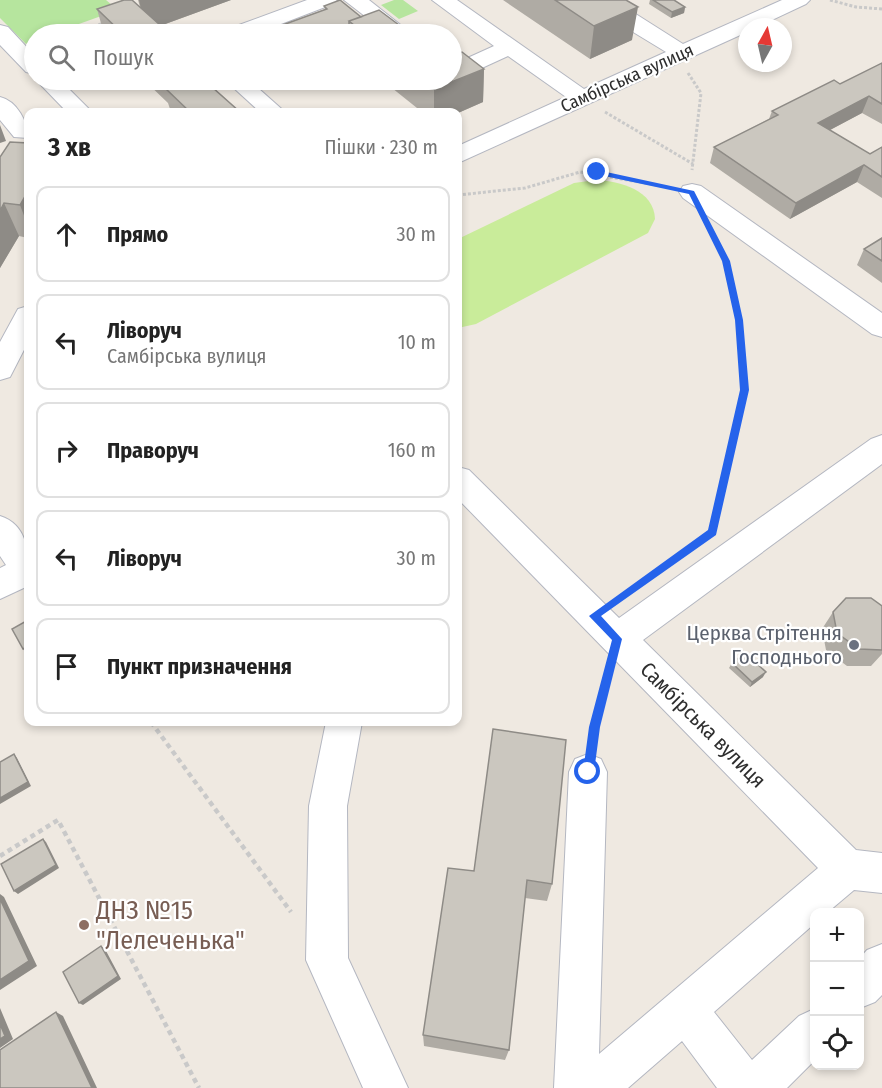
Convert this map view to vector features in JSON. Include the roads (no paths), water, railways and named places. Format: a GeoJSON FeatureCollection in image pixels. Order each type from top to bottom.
{"type":"FeatureCollection","features":[{"type":"Feature","properties":{"kind":"street"},"geometry":{"type":"LineString","coordinates":[[262,24],[326,0]]}},
{"type":"Feature","properties":{"kind":"street"},"geometry":{"type":"LineString","coordinates":[[355,0],[387,24]]}},
{"type":"Feature","properties":{"kind":"street"},"geometry":{"type":"LineString","coordinates":[[443,0],[582,98]]}},
{"type":"Feature","properties":{"kind":"street"},"geometry":{"type":"LineString","coordinates":[[581,0],[623,16],[682,53]]}},
{"type":"Feature","properties":{"kind":"street","name":"Самбірська вулиця"},"geometry":{"type":"LineString","coordinates":[[462,153],[798,0]]}},
{"type":"Feature","properties":{"kind":"street"},"geometry":{"type":"LineString","coordinates":[[0,33],[24,57]]}},
{"type":"Feature","properties":{"kind":"street"},"geometry":{"type":"LineString","coordinates":[[462,68],[509,47]]}},
{"type":"Feature","properties":{"kind":"street"},"geometry":{"type":"LineString","coordinates":[[57,90],[76,108]]}},
{"type":"Feature","properties":{"kind":"street"},"geometry":{"type":"LineString","coordinates":[[248,90],[268,108]]}},
{"type":"Feature","properties":{"kind":"street"},"geometry":{"type":"LineString","coordinates":[[0,104],[22,132]]}},
{"type":"Feature","properties":{"kind":"street"},"geometry":{"type":"LineString","coordinates":[[692,192],[882,327]]}},
{"type":"Feature","properties":{"kind":"street"},"geometry":{"type":"LineString","coordinates":[[0,369],[24,324]]}},
{"type":"Feature","properties":{"kind":"street"},"geometry":{"type":"LineString","coordinates":[[617,639],[882,447]]}},
{"type":"Feature","properties":{"kind":"street","name":"Самбірська вулиця"},"geometry":{"type":"LineString","coordinates":[[462,483],[617,639],[865,871],[686,1010],[594,1088]]}},
{"type":"Feature","properties":{"kind":"street"},"geometry":{"type":"LineString","coordinates":[[0,529],[24,564]]}},
{"type":"Feature","properties":{"kind":"street"},"geometry":{"type":"LineString","coordinates":[[0,585],[24,572]]}},
{"type":"Feature","properties":{"kind":"street"},"geometry":{"type":"LineString","coordinates":[[343,726],[328,806],[327,960],[386,1088]]}},
{"type":"Feature","properties":{"kind":"street"},"geometry":{"type":"LineString","coordinates":[[576,1088],[588,772]]}},
{"type":"Feature","properties":{"kind":"street"},"geometry":{"type":"LineString","coordinates":[[864,983],[882,965]]}},
{"type":"Feature","properties":{"kind":"street"},"geometry":{"type":"LineString","coordinates":[[686,1010],[745,1088]]}},
{"type":"Feature","properties":{"kind":"street"},"geometry":{"type":"LineString","coordinates":[[755,1088],[810,1034]]}},
{"type":"Feature","properties":{"kind":"place","name":"Церква Стрітення Господнього"},"geometry":{"type":"Point","coordinates":[854,645]}},
{"type":"Feature","properties":{"kind":"place","name":"ДНЗ №15 \"Лелеченька\""},"geometry":{"type":"Point","coordinates":[84,925]}}]}
